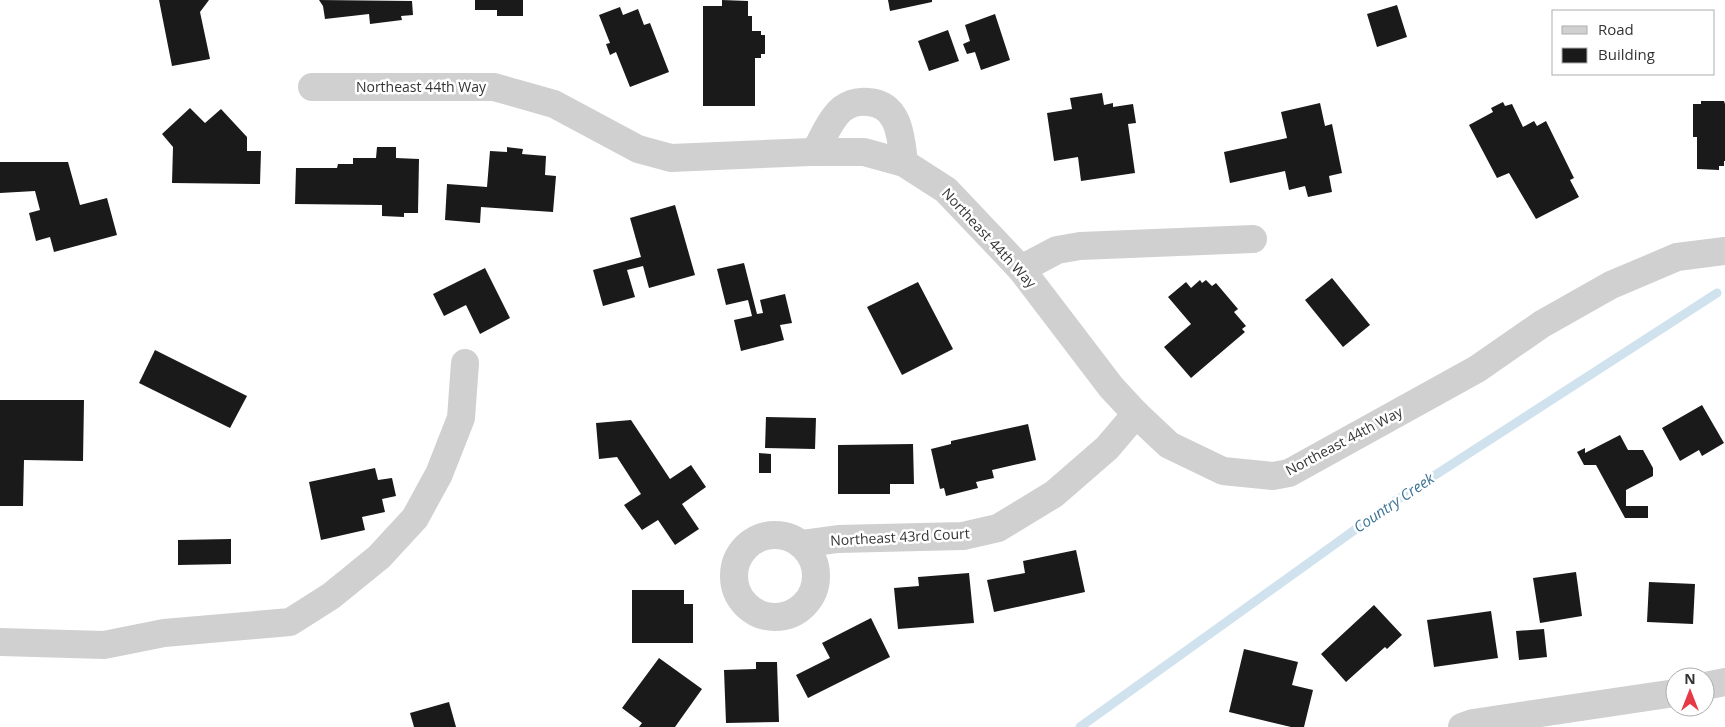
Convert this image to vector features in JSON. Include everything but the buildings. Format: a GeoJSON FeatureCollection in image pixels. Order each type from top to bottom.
{"type":"FeatureCollection","features":[{"type":"Feature","properties":{"kind":"street","name":"Northeast 44th Way"},"geometry":{"type":"LineString","coordinates":[[312,87],[494,87],[554,104],[638,149],[671,158],[815,152],[864,152],[904,162],[946,190],[1021,269],[1111,387],[1136,414],[1169,445],[1223,471],[1273,476],[1289,474],[1476,369],[1542,324],[1611,285],[1677,257],[1725,251]]}},
{"type":"Feature","properties":{"kind":"street"},"geometry":{"type":"LineString","coordinates":[[815,152],[834,117],[842,109],[850,104],[871,102],[882,106],[897,121],[904,162]]}},
{"type":"Feature","properties":{"kind":"street"},"geometry":{"type":"LineString","coordinates":[[1021,269],[1057,250],[1080,246],[1253,239]]}},
{"type":"Feature","properties":{"kind":"street"},"geometry":{"type":"LineString","coordinates":[[0,642],[104,645],[164,633],[290,622],[330,596],[379,557],[416,518],[439,474],[461,418],[465,363]]}},
{"type":"Feature","properties":{"kind":"street","name":"Northeast 43rd Court"},"geometry":{"type":"LineString","coordinates":[[801,544],[838,539],[963,536],[998,528],[1054,494],[1107,448],[1136,414]]}},
{"type":"Feature","properties":{"kind":"street"},"geometry":{"type":"LineString","coordinates":[[1462,727],[1474,723],[1665,694]]}},
{"type":"Feature","properties":{"kind":"waterway","name":"Country Creek"},"geometry":{"type":"LineString","coordinates":[[1080,727],[1395,501],[1717,293]]}}]}
